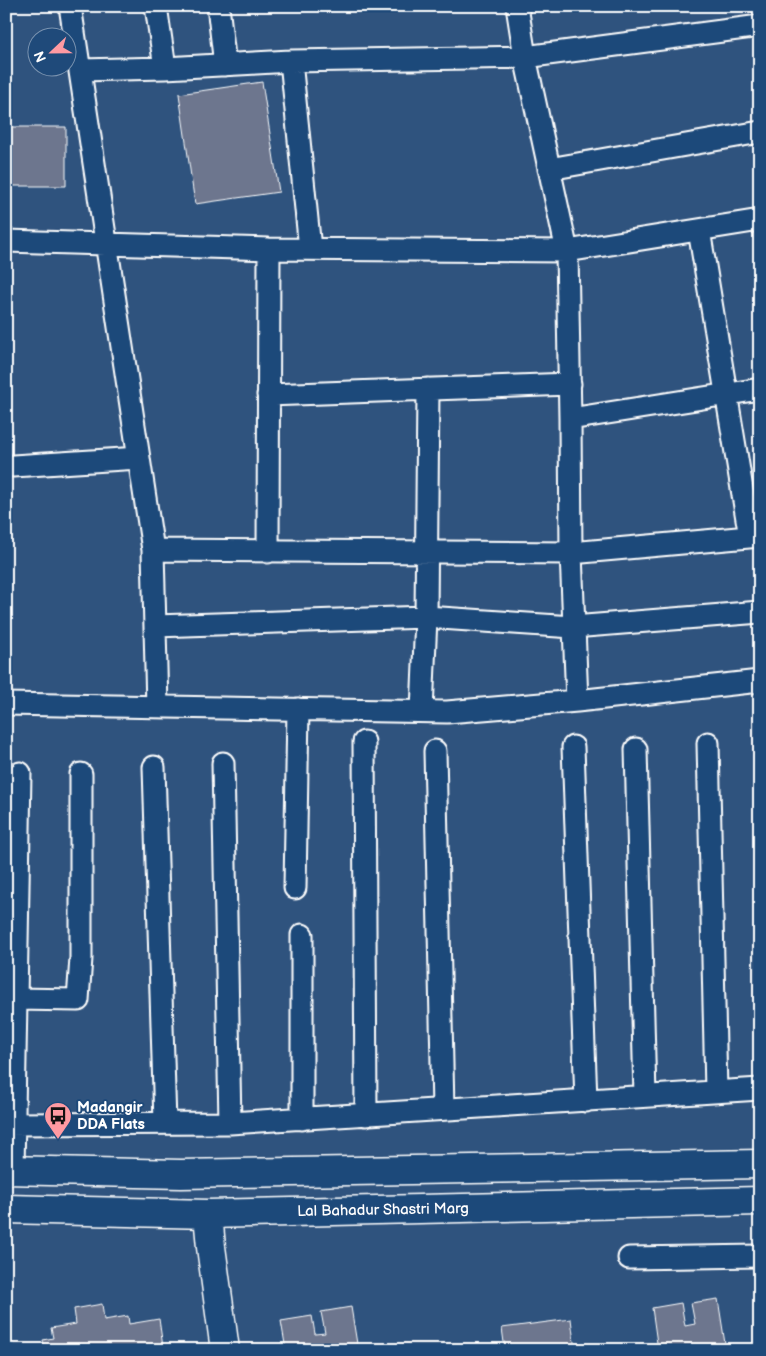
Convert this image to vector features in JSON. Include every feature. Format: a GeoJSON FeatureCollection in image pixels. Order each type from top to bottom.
{"type":"FeatureCollection","features":[{"type":"Feature","properties":{"kind":"main road"},"geometry":{"type":"LineString","coordinates":[[9,1170],[182,1174],[760,1164]]}},
{"type":"Feature","properties":{"kind":"main road","name":"Lal Bahadur Shastri Marg"},"geometry":{"type":"LineString","coordinates":[[6,1209],[208,1214],[760,1201]]}},
{"type":"Feature","properties":{"kind":"main road"},"geometry":{"type":"LineString","coordinates":[[208,1214],[225,1350]]}},
{"type":"Feature","properties":{"kind":"street"},"geometry":{"type":"LineString","coordinates":[[70,6],[153,550],[156,707]]}},
{"type":"Feature","properties":{"kind":"street"},"geometry":{"type":"LineString","coordinates":[[156,6],[165,68]]}},
{"type":"Feature","properties":{"kind":"street"},"geometry":{"type":"LineString","coordinates":[[218,6],[225,65]]}},
{"type":"Feature","properties":{"kind":"street"},"geometry":{"type":"LineString","coordinates":[[517,6],[525,58],[567,251],[571,553],[577,702]]}},
{"type":"Feature","properties":{"kind":"street"},"geometry":{"type":"LineString","coordinates":[[80,70],[165,68],[291,61],[525,58],[760,26]]}},
{"type":"Feature","properties":{"kind":"street"},"geometry":{"type":"LineString","coordinates":[[291,61],[310,250]]}},
{"type":"Feature","properties":{"kind":"street"},"geometry":{"type":"LineString","coordinates":[[549,169],[760,132]]}},
{"type":"Feature","properties":{"kind":"street"},"geometry":{"type":"LineString","coordinates":[[6,241],[310,250],[567,251],[760,220]]}},
{"type":"Feature","properties":{"kind":"street"},"geometry":{"type":"LineString","coordinates":[[153,550],[571,553],[755,536],[726,394],[699,230]]}},
{"type":"Feature","properties":{"kind":"street"},"geometry":{"type":"LineString","coordinates":[[268,552],[269,249]]}},
{"type":"Feature","properties":{"kind":"street"},"geometry":{"type":"LineString","coordinates":[[268,395],[570,384]]}},
{"type":"Feature","properties":{"kind":"street"},"geometry":{"type":"LineString","coordinates":[[422,711],[426,616],[428,389]]}},
{"type":"Feature","properties":{"kind":"street"},"geometry":{"type":"LineString","coordinates":[[570,419],[760,389]]}},
{"type":"Feature","properties":{"kind":"street"},"geometry":{"type":"LineString","coordinates":[[13,466],[139,458]]}},
{"type":"Feature","properties":{"kind":"street"},"geometry":{"type":"LineString","coordinates":[[155,626],[426,616],[573,627],[760,612]]}},
{"type":"Feature","properties":{"kind":"street"},"geometry":{"type":"LineString","coordinates":[[6,704],[447,712],[577,702],[760,681]]}},
{"type":"Feature","properties":{"kind":"street"},"geometry":{"type":"LineString","coordinates":[[295,888],[298,709]]}},
{"type":"Feature","properties":{"kind":"street"},"geometry":{"type":"LineString","coordinates":[[364,742],[366,1114]]}},
{"type":"Feature","properties":{"kind":"street"},"geometry":{"type":"LineString","coordinates":[[708,743],[716,1092]]}},
{"type":"Feature","properties":{"kind":"street"},"geometry":{"type":"LineString","coordinates":[[573,747],[586,1101]]}},
{"type":"Feature","properties":{"kind":"street"},"geometry":{"type":"LineString","coordinates":[[636,749],[645,1096]]}},
{"type":"Feature","properties":{"kind":"street"},"geometry":{"type":"LineString","coordinates":[[435,751],[443,1109]]}},
{"type":"Feature","properties":{"kind":"street"},"geometry":{"type":"LineString","coordinates":[[224,763],[230,1123]]}},
{"type":"Feature","properties":{"kind":"street"},"geometry":{"type":"LineString","coordinates":[[154,767],[165,1123]]}},
{"type":"Feature","properties":{"kind":"street"},"geometry":{"type":"LineString","coordinates":[[9,1170],[16,999],[20,773]]}},
{"type":"Feature","properties":{"kind":"street"},"geometry":{"type":"LineString","coordinates":[[16,999],[78,1000],[81,958],[81,774]]}},
{"type":"Feature","properties":{"kind":"street"},"geometry":{"type":"LineString","coordinates":[[302,935],[302,1119]]}},
{"type":"Feature","properties":{"kind":"street"},"geometry":{"type":"LineString","coordinates":[[10,1124],[230,1123],[760,1089]]}},
{"type":"Feature","properties":{"kind":"street"},"geometry":{"type":"LineString","coordinates":[[629,1258],[760,1256]]}},
{"type":"Feature","properties":{"kind":"building"},"geometry":{"type":"Polygon","coordinates":[[[262,82],[279,192],[195,204],[179,94],[262,82]]]}},
{"type":"Feature","properties":{"kind":"building"},"geometry":{"type":"Polygon","coordinates":[[[6,127],[66,127],[66,186],[6,186],[6,127]]]}},
{"type":"Feature","properties":{"kind":"building"},"geometry":{"type":"Polygon","coordinates":[[[718,1299],[726,1350],[697,1350],[696,1346],[687,1347],[687,1350],[658,1350],[652,1308],[681,1303],[685,1326],[695,1324],[691,1303],[718,1299]]]}},
{"type":"Feature","properties":{"kind":"building"},"geometry":{"type":"Polygon","coordinates":[[[102,1304],[104,1320],[128,1316],[129,1324],[159,1319],[163,1347],[144,1350],[45,1350],[43,1340],[53,1338],[51,1328],[76,1324],[74,1309],[102,1304]]]}},
{"type":"Feature","properties":{"kind":"building"},"geometry":{"type":"Polygon","coordinates":[[[351,1307],[358,1350],[286,1350],[281,1321],[312,1316],[315,1334],[325,1333],[321,1312],[351,1307]]]}},
{"type":"Feature","properties":{"kind":"building"},"geometry":{"type":"Polygon","coordinates":[[[571,1319],[575,1350],[505,1350],[502,1328],[571,1319]]]}},
{"type":"Feature","properties":{"kind":"place","name":"Madangir DDA Flats"},"geometry":{"type":"Point","coordinates":[58,1140]}}]}
